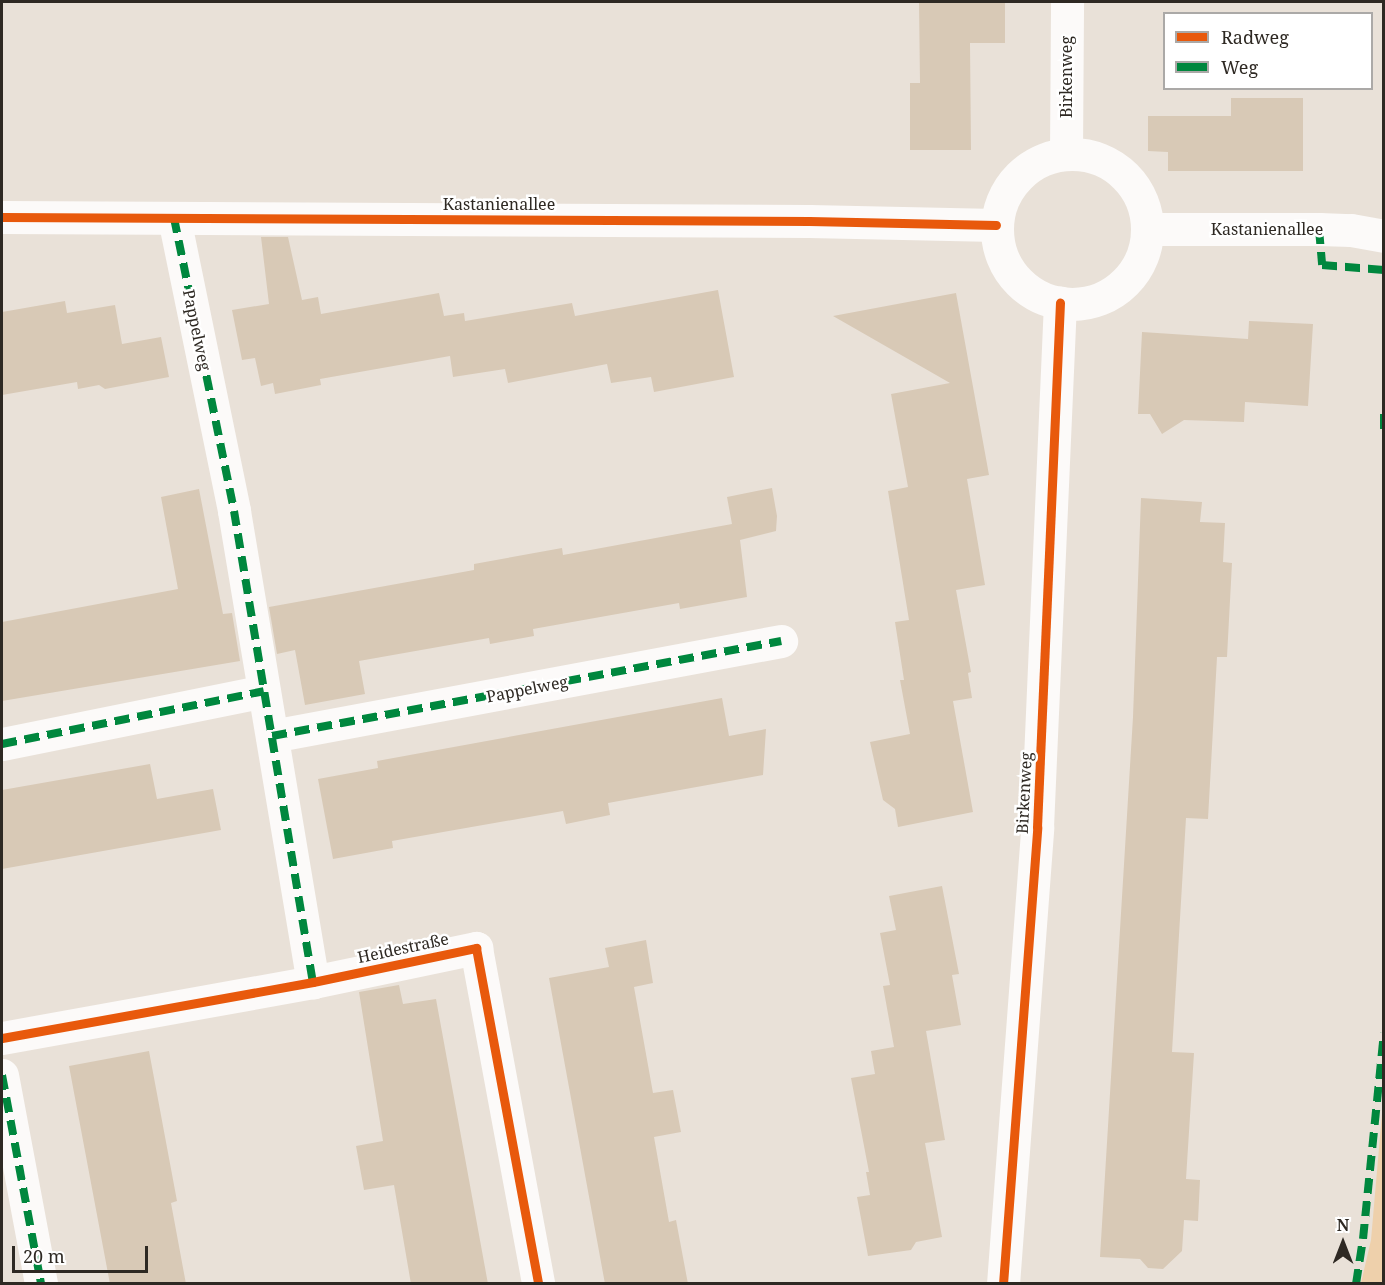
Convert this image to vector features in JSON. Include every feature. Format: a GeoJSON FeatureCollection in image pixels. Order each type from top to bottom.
{"type":"FeatureCollection","features":[{"type":"Feature","properties":{"kind":"street","name":"Birkenweg"},"geometry":{"type":"LineString","coordinates":[[1066,2],[1066,153]]}},
{"type":"Feature","properties":{"kind":"street"},"geometry":{"type":"LineString","coordinates":[[1066,153],[1090,155],[1113,164],[1131,181],[1143,201],[1150,228],[1145,250],[1136,269],[1122,286],[1093,300],[1060,303],[1039,297],[1014,276],[999,247],[996,225],[1000,204],[1018,177],[1044,158],[1066,153]]}},
{"type":"Feature","properties":{"kind":"street","name":"Kastanienallee"},"geometry":{"type":"LineString","coordinates":[[2,217],[809,221],[996,225]]}},
{"type":"Feature","properties":{"kind":"street","name":"Pappelweg"},"geometry":{"type":"LineString","coordinates":[[174,218],[234,511],[313,982]]}},
{"type":"Feature","properties":{"kind":"street","name":"Kastanienallee"},"geometry":{"type":"LineString","coordinates":[[1150,228],[1319,228],[1351,230],[1383,236]]}},
{"type":"Feature","properties":{"kind":"street","name":"Birkenweg"},"geometry":{"type":"LineString","coordinates":[[1003,1284],[1037,827],[1060,303]]}},
{"type":"Feature","properties":{"kind":"street","name":"Pappelweg"},"geometry":{"type":"LineString","coordinates":[[272,736],[781,641]]}},
{"type":"Feature","properties":{"kind":"street"},"geometry":{"type":"LineString","coordinates":[[2,744],[264,691]]}},
{"type":"Feature","properties":{"kind":"street","name":"Heidestraße"},"geometry":{"type":"LineString","coordinates":[[2,1038],[313,982],[476,948],[538,1284]]}},
{"type":"Feature","properties":{"kind":"street"},"geometry":{"type":"LineString","coordinates":[[2,1076],[41,1284]]}},
{"type":"Feature","properties":{"kind":"shaded area"},"geometry":{"type":"Polygon","coordinates":[[[1383,1102],[1383,1283],[1361,1283],[1371,1240],[1383,1102]]]}},
{"type":"Feature","properties":{"kind":"building"},"geometry":{"type":"Polygon","coordinates":[[[919,2],[1005,2],[1005,43],[970,43],[971,150],[910,150],[910,83],[920,83],[919,2]]]}},
{"type":"Feature","properties":{"kind":"building"},"geometry":{"type":"Polygon","coordinates":[[[1231,98],[1303,98],[1303,171],[1168,171],[1168,152],[1148,151],[1148,116],[1231,116],[1231,98]]]}},
{"type":"Feature","properties":{"kind":"building"},"geometry":{"type":"Polygon","coordinates":[[[261,237],[288,237],[302,300],[318,297],[321,314],[439,293],[444,316],[464,313],[465,321],[572,303],[575,316],[718,290],[734,377],[654,392],[651,377],[611,383],[607,364],[508,383],[505,369],[453,377],[450,356],[320,379],[321,385],[275,394],[273,383],[261,386],[255,358],[242,360],[232,310],[269,304],[261,237]]]}},
{"type":"Feature","properties":{"kind":"building"},"geometry":{"type":"Polygon","coordinates":[[[956,293],[989,475],[967,479],[985,585],[956,590],[971,672],[968,673],[972,698],[953,701],[973,812],[898,827],[895,809],[883,800],[870,742],[910,734],[900,680],[904,680],[895,622],[909,620],[888,491],[908,487],[891,394],[950,383],[833,316],[956,293]]]}},
{"type":"Feature","properties":{"kind":"building"},"geometry":{"type":"Polygon","coordinates":[[[65,301],[67,313],[115,305],[122,344],[161,337],[169,377],[105,389],[99,385],[78,389],[77,382],[2,395],[2,312],[65,301]]]}},
{"type":"Feature","properties":{"kind":"building"},"geometry":{"type":"Polygon","coordinates":[[[1249,321],[1313,324],[1308,406],[1245,402],[1244,422],[1184,420],[1162,434],[1150,414],[1138,414],[1142,332],[1248,339],[1249,321]]]}},
{"type":"Feature","properties":{"kind":"building"},"geometry":{"type":"Polygon","coordinates":[[[772,488],[777,516],[776,531],[740,540],[747,597],[680,609],[679,603],[533,629],[534,636],[490,644],[489,638],[359,661],[365,694],[305,705],[295,650],[277,654],[269,607],[474,570],[474,564],[562,548],[563,555],[732,524],[727,497],[772,488]]]}},
{"type":"Feature","properties":{"kind":"building"},"geometry":{"type":"Polygon","coordinates":[[[199,489],[223,614],[232,613],[240,661],[2,701],[2,622],[178,589],[161,497],[199,489]]]}},
{"type":"Feature","properties":{"kind":"building"},"geometry":{"type":"Polygon","coordinates":[[[1141,498],[1202,502],[1200,522],[1225,523],[1223,562],[1232,563],[1227,657],[1217,657],[1208,819],[1186,818],[1172,1052],[1194,1053],[1186,1179],[1200,1180],[1198,1221],[1184,1220],[1182,1251],[1163,1269],[1148,1268],[1140,1259],[1100,1257],[1133,717],[1141,498]]]}},
{"type":"Feature","properties":{"kind":"building"},"geometry":{"type":"Polygon","coordinates":[[[722,698],[729,736],[766,729],[763,775],[608,803],[610,815],[566,824],[563,811],[392,841],[393,848],[333,859],[318,779],[378,768],[377,761],[722,698]]]}},
{"type":"Feature","properties":{"kind":"building"},"geometry":{"type":"Polygon","coordinates":[[[150,764],[157,799],[213,789],[221,830],[2,869],[2,790],[150,764]]]}},
{"type":"Feature","properties":{"kind":"building"},"geometry":{"type":"Polygon","coordinates":[[[942,886],[959,974],[952,975],[961,1025],[926,1031],[945,1140],[925,1143],[942,1237],[916,1242],[911,1250],[868,1256],[857,1197],[870,1195],[866,1172],[869,1172],[851,1078],[875,1074],[871,1051],[894,1047],[883,986],[890,985],[880,933],[896,930],[889,896],[942,886]]]}},
{"type":"Feature","properties":{"kind":"building"},"geometry":{"type":"Polygon","coordinates":[[[646,940],[653,983],[634,987],[653,1093],[673,1090],[681,1132],[654,1137],[669,1222],[676,1220],[688,1284],[605,1284],[549,978],[609,967],[605,948],[646,940]]]}},
{"type":"Feature","properties":{"kind":"building"},"geometry":{"type":"Polygon","coordinates":[[[399,985],[403,1004],[436,999],[488,1284],[411,1284],[394,1185],[364,1190],[356,1146],[383,1141],[359,992],[399,985]]]}},
{"type":"Feature","properties":{"kind":"building"},"geometry":{"type":"Polygon","coordinates":[[[149,1051],[177,1201],[171,1203],[186,1284],[110,1284],[69,1066],[149,1051]]]}},
{"type":"Feature","properties":{"kind":"marked path"},"geometry":{"type":"LineString","coordinates":[[174,218],[234,511],[313,982]]}},
{"type":"Feature","properties":{"kind":"marked path"},"geometry":{"type":"LineString","coordinates":[[1319,229],[1322,265],[1384,270]]}},
{"type":"Feature","properties":{"kind":"marked path"},"geometry":{"type":"LineString","coordinates":[[1384,414],[1384,436]]}},
{"type":"Feature","properties":{"kind":"marked path"},"geometry":{"type":"LineString","coordinates":[[272,736],[781,641]]}},
{"type":"Feature","properties":{"kind":"marked path"},"geometry":{"type":"LineString","coordinates":[[2,744],[264,691]]}},
{"type":"Feature","properties":{"kind":"marked path"},"geometry":{"type":"LineString","coordinates":[[1356,1284],[1363,1239],[1384,1033]]}},
{"type":"Feature","properties":{"kind":"marked path"},"geometry":{"type":"LineString","coordinates":[[2,1075],[41,1284]]}},
{"type":"Feature","properties":{"kind":"cycle path"},"geometry":{"type":"LineString","coordinates":[[2,217],[809,221],[996,225]]}},
{"type":"Feature","properties":{"kind":"cycle path"},"geometry":{"type":"LineString","coordinates":[[1003,1284],[1037,827],[1060,303]]}},
{"type":"Feature","properties":{"kind":"cycle path"},"geometry":{"type":"LineString","coordinates":[[2,1038],[313,982],[476,948],[538,1284]]}}]}
